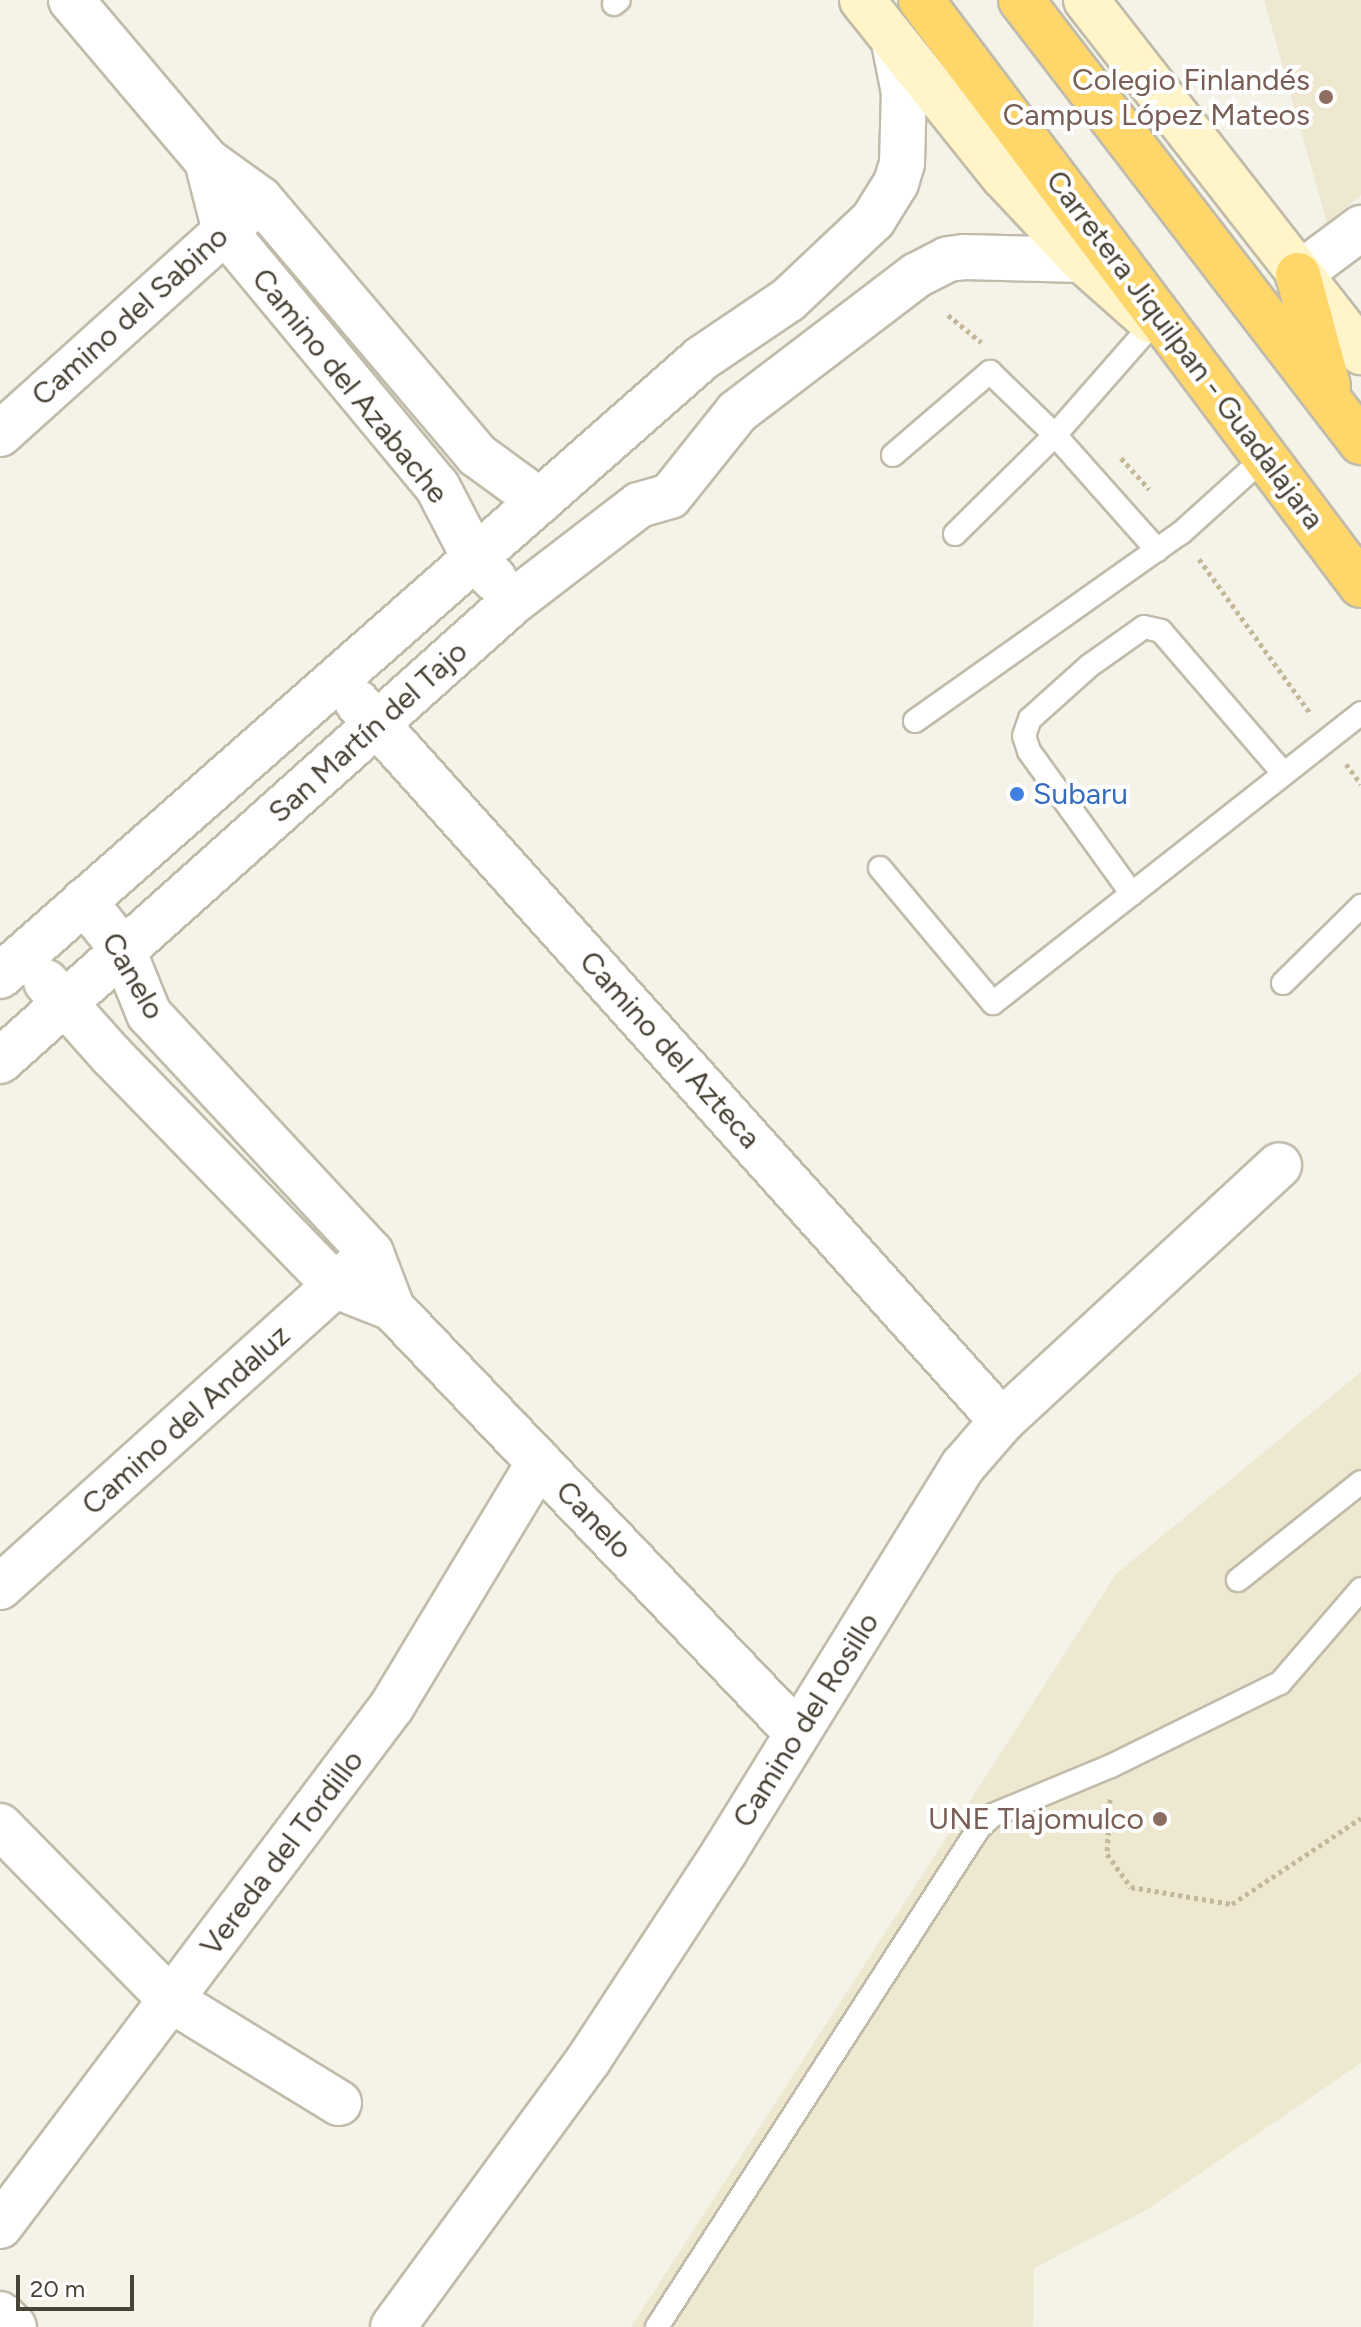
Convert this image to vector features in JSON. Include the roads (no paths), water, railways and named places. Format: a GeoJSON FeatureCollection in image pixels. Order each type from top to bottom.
{"type":"FeatureCollection","features":[{"type":"Feature","properties":{"kind":"highway","name":"Carretera Jiquilpan - Guadalajara"},"geometry":{"type":"LineString","coordinates":[[921,0],[1361,585]]}},
{"type":"Feature","properties":{"kind":"highway"},"geometry":{"type":"LineString","coordinates":[[1021,0],[1361,442]]}},
{"type":"Feature","properties":{"kind":"highway"},"geometry":{"type":"LineString","coordinates":[[1298,275],[1332,404]]}},
{"type":"Feature","properties":{"kind":"street","name":"Camino del Azabache"},"geometry":{"type":"LineString","coordinates":[[71,0],[207,161],[260,199],[477,455],[540,501]]}},
{"type":"Feature","properties":{"kind":"street"},"geometry":{"type":"LineString","coordinates":[[862,0],[965,133],[1082,260],[1192,357]]}},
{"type":"Feature","properties":{"kind":"street"},"geometry":{"type":"LineString","coordinates":[[1086,0],[1361,352]]}},
{"type":"Feature","properties":{"kind":"street","name":"San Martín del Tajo"},"geometry":{"type":"LineString","coordinates":[[12,966],[702,358],[788,300],[873,220],[896,183],[905,131],[901,67],[894,42]]}},
{"type":"Feature","properties":{"kind":"street","name":"Camino del Azabache"},"geometry":{"type":"LineString","coordinates":[[207,161],[225,231],[437,486],[475,559],[514,601]]}},
{"type":"Feature","properties":{"kind":"street","name":"Camino del Sabino"},"geometry":{"type":"LineString","coordinates":[[0,434],[260,199]]}},
{"type":"Feature","properties":{"kind":"street"},"geometry":{"type":"LineString","coordinates":[[1298,275],[1361,228]]}},
{"type":"Feature","properties":{"kind":"street","name":"San Martín del Tajo"},"geometry":{"type":"LineString","coordinates":[[0,1061],[514,601],[639,505],[670,496],[737,412],[917,275],[948,259],[1082,260]]}},
{"type":"Feature","properties":{"kind":"street"},"geometry":{"type":"LineString","coordinates":[[702,358],[708,382],[720,398],[737,412]]}},
{"type":"Feature","properties":{"kind":"street","name":"Camino del Azteca"},"geometry":{"type":"LineString","coordinates":[[337,679],[1002,1421]]}},
{"type":"Feature","properties":{"kind":"street","name":"Canelo"},"geometry":{"type":"LineString","coordinates":[[84,901],[123,950],[149,1014],[371,1253],[392,1308],[797,1733]]}},
{"type":"Feature","properties":{"kind":"street","name":"Canelo"},"geometry":{"type":"LineString","coordinates":[[12,966],[64,1003],[336,1286],[392,1308]]}},
{"type":"Feature","properties":{"kind":"street","name":"Camino del Rosillo"},"geometry":{"type":"LineString","coordinates":[[393,2327],[589,2059],[725,1851],[963,1466],[1002,1421],[1279,1165]]}},
{"type":"Feature","properties":{"kind":"street","name":"Camino del Andaluz"},"geometry":{"type":"LineString","coordinates":[[0,1587],[371,1253]]}},
{"type":"Feature","properties":{"kind":"street","name":"Vereda del Tordillo"},"geometry":{"type":"LineString","coordinates":[[0,2226],[392,1706],[539,1462]]}},
{"type":"Feature","properties":{"kind":"street"},"geometry":{"type":"LineString","coordinates":[[0,1826],[171,2000],[339,2103]]}},
{"type":"Feature","properties":{"kind":"street"},"geometry":{"type":"LineString","coordinates":[[0,2314],[14,2327]]}},
{"type":"Feature","properties":{"kind":"lane"},"geometry":{"type":"LineString","coordinates":[[955,534],[1055,435],[1153,323]]}},
{"type":"Feature","properties":{"kind":"lane"},"geometry":{"type":"LineString","coordinates":[[893,455],[990,372],[1055,435],[1157,550]]}},
{"type":"Feature","properties":{"kind":"lane"},"geometry":{"type":"LineString","coordinates":[[915,721],[1181,533],[1265,457]]}},
{"type":"Feature","properties":{"kind":"lane"},"geometry":{"type":"LineString","coordinates":[[1132,894],[1029,751],[1024,736],[1030,719],[1089,666],[1144,627],[1161,631],[1283,773]]}},
{"type":"Feature","properties":{"kind":"lane"},"geometry":{"type":"LineString","coordinates":[[880,868],[993,1003],[1361,713]]}},
{"type":"Feature","properties":{"kind":"lane"},"geometry":{"type":"LineString","coordinates":[[1283,983],[1361,906]]}},
{"type":"Feature","properties":{"kind":"lane"},"geometry":{"type":"LineString","coordinates":[[1238,1580],[1361,1482]]}},
{"type":"Feature","properties":{"kind":"lane"},"geometry":{"type":"LineString","coordinates":[[657,2327],[979,1828],[993,1815],[1111,1766],[1280,1683],[1361,1589]]}},
{"type":"Feature","properties":{"kind":"place","name":"Colegio Finlandés Campus López Mateos"},"geometry":{"type":"Point","coordinates":[1326,97]}},
{"type":"Feature","properties":{"kind":"place","name":"Subaru"},"geometry":{"type":"Point","coordinates":[1017,794]}},
{"type":"Feature","properties":{"kind":"place","name":"UNE Tlajomulco"},"geometry":{"type":"Point","coordinates":[1160,1819]}}]}
